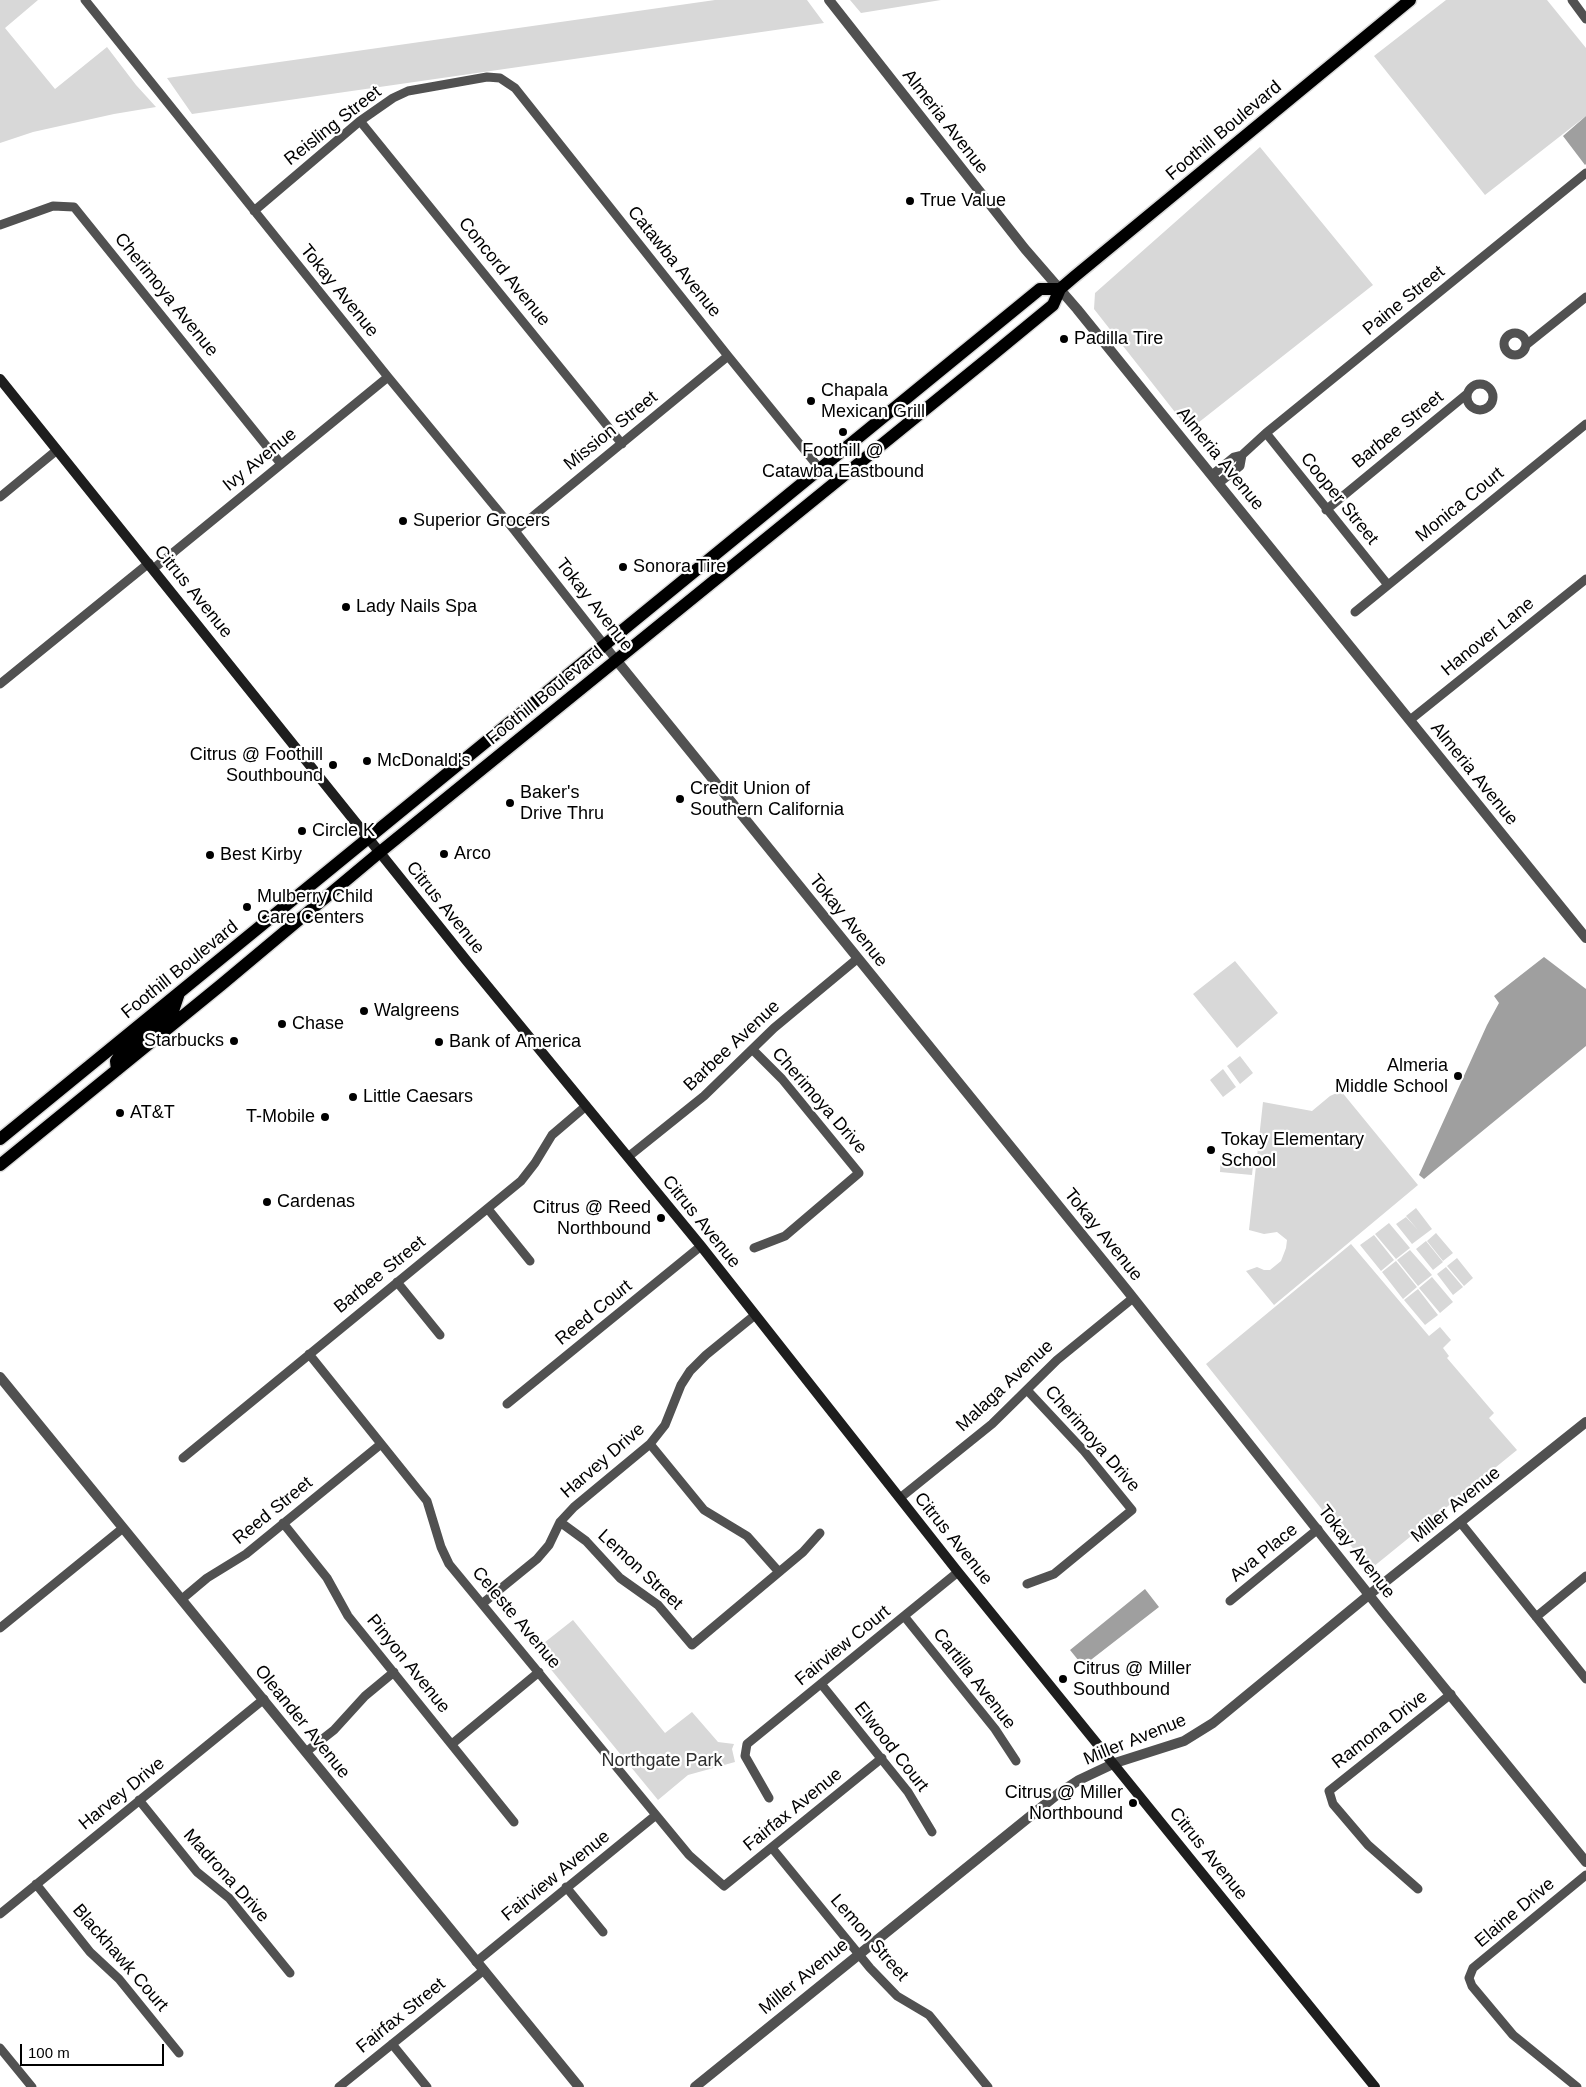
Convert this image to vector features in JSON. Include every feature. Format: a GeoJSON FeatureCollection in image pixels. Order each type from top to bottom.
{"type":"FeatureCollection","features":[{"type":"Feature","properties":{"kind":"main road","name":"Foothill Boulevard"},"geometry":{"type":"LineString","coordinates":[[0,1165],[380,852],[617,661],[1053,304],[1060,289],[1410,0]]}},
{"type":"Feature","properties":{"kind":"main road","name":"Foothill Boulevard"},"geometry":{"type":"LineString","coordinates":[[0,1139],[1040,289],[1060,289]]}},
{"type":"Feature","properties":{"kind":"main road","name":"Citrus Avenue"},"geometry":{"type":"LineString","coordinates":[[0,379],[466,960],[701,1246],[958,1572],[1115,1763],[1375,2087]]}},
{"type":"Feature","properties":{"kind":"main road"},"geometry":{"type":"LineString","coordinates":[[117,1070],[116,1061],[120,1055],[173,1010],[179,994]]}},
{"type":"Feature","properties":{"kind":"street","name":"Tokay Avenue"},"geometry":{"type":"LineString","coordinates":[[84,0],[388,377],[515,531],[617,661],[1133,1298],[1586,1862]]}},
{"type":"Feature","properties":{"kind":"street","name":"Almeria Avenue"},"geometry":{"type":"LineString","coordinates":[[829,0],[962,171],[1212,474],[1586,938]]}},
{"type":"Feature","properties":{"kind":"street"},"geometry":{"type":"LineString","coordinates":[[1572,0],[1586,19]]}},
{"type":"Feature","properties":{"kind":"street","name":"Reisling Street"},"geometry":{"type":"LineString","coordinates":[[254,211],[360,121],[393,98],[408,91],[487,77],[500,78]]}},
{"type":"Feature","properties":{"kind":"street","name":"Catawba Avenue"},"geometry":{"type":"LineString","coordinates":[[500,78],[515,88],[728,356],[820,468]]}},
{"type":"Feature","properties":{"kind":"street","name":"Concord Avenue"},"geometry":{"type":"LineString","coordinates":[[360,121],[622,444]]}},
{"type":"Feature","properties":{"kind":"street","name":"Paine Street"},"geometry":{"type":"LineString","coordinates":[[1212,474],[1234,457],[1242,455],[1266,433],[1586,173]]}},
{"type":"Feature","properties":{"kind":"street","name":"Cherimoya Avenue"},"geometry":{"type":"LineString","coordinates":[[0,225],[53,206],[74,207],[281,464]]}},
{"type":"Feature","properties":{"kind":"street"},"geometry":{"type":"LineString","coordinates":[[1526,345],[1586,297]]}},
{"type":"Feature","properties":{"kind":"street","name":"Mission Street"},"geometry":{"type":"LineString","coordinates":[[515,531],[728,356]]}},
{"type":"Feature","properties":{"kind":"street","name":"Ivy Avenue"},"geometry":{"type":"LineString","coordinates":[[0,684],[281,464],[388,377]]}},
{"type":"Feature","properties":{"kind":"street","name":"Barbee Street"},"geometry":{"type":"LineString","coordinates":[[1326,510],[1468,394]]}},
{"type":"Feature","properties":{"kind":"street","name":"Monica Court"},"geometry":{"type":"LineString","coordinates":[[1355,612],[1586,424]]}},
{"type":"Feature","properties":{"kind":"street","name":"Cooper Street"},"geometry":{"type":"LineString","coordinates":[[1266,433],[1388,585]]}},
{"type":"Feature","properties":{"kind":"street"},"geometry":{"type":"LineString","coordinates":[[0,497],[58,450]]}},
{"type":"Feature","properties":{"kind":"street","name":"Paine Street"},"geometry":{"type":"LineString","coordinates":[[1219,483],[1240,466],[1242,455]]}},
{"type":"Feature","properties":{"kind":"street","name":"Hanover Lane"},"geometry":{"type":"LineString","coordinates":[[1410,720],[1586,578]]}},
{"type":"Feature","properties":{"kind":"street","name":"Barbee Avenue"},"geometry":{"type":"LineString","coordinates":[[628,1157],[704,1096],[782,1022],[858,959]]}},
{"type":"Feature","properties":{"kind":"street","name":"Cherimoya Drive"},"geometry":{"type":"LineString","coordinates":[[753,1050],[782,1079],[860,1173],[784,1236],[754,1248]]}},
{"type":"Feature","properties":{"kind":"street","name":"Barbee Street"},"geometry":{"type":"LineString","coordinates":[[183,1458],[521,1181],[535,1163],[552,1135],[586,1106]]}},
{"type":"Feature","properties":{"kind":"street"},"geometry":{"type":"LineString","coordinates":[[488,1209],[530,1260]]}},
{"type":"Feature","properties":{"kind":"street","name":"Reed Court"},"geometry":{"type":"LineString","coordinates":[[507,1404],[701,1246]]}},
{"type":"Feature","properties":{"kind":"street"},"geometry":{"type":"LineString","coordinates":[[397,1282],[440,1334]]}},
{"type":"Feature","properties":{"kind":"street","name":"Malaga Avenue"},"geometry":{"type":"LineString","coordinates":[[900,1498],[992,1424],[1063,1354],[1133,1298]]}},
{"type":"Feature","properties":{"kind":"street","name":"Harvey Drive"},"geometry":{"type":"LineString","coordinates":[[482,1603],[537,1559],[549,1545],[560,1522],[574,1507],[650,1444],[665,1425],[681,1385],[690,1371],[706,1355],[755,1315]]}},
{"type":"Feature","properties":{"kind":"street","name":"Celeste Avenue"},"geometry":{"type":"LineString","coordinates":[[309,1354],[427,1501],[441,1547],[450,1564],[689,1855],[724,1886]]}},
{"type":"Feature","properties":{"kind":"street","name":"Oleander Avenue"},"geometry":{"type":"LineString","coordinates":[[0,1377],[579,2087]]}},
{"type":"Feature","properties":{"kind":"street","name":"Cherimoya Drive"},"geometry":{"type":"LineString","coordinates":[[1026,1390],[1084,1451],[1132,1510],[1054,1574],[1027,1584]]}},
{"type":"Feature","properties":{"kind":"street","name":"Miller Avenue"},"geometry":{"type":"LineString","coordinates":[[694,2087],[1058,1793],[1115,1763],[1184,1741],[1212,1723],[1586,1422]]}},
{"type":"Feature","properties":{"kind":"street","name":"Reed Street"},"geometry":{"type":"LineString","coordinates":[[182,1599],[207,1578],[246,1554],[382,1444]]}},
{"type":"Feature","properties":{"kind":"street"},"geometry":{"type":"LineString","coordinates":[[650,1444],[704,1510],[747,1536],[779,1572],[803,1552],[820,1533]]}},
{"type":"Feature","properties":{"kind":"street","name":"Lemon Street"},"geometry":{"type":"LineString","coordinates":[[560,1522],[586,1541],[620,1578],[658,1605],[692,1645],[779,1572]]}},
{"type":"Feature","properties":{"kind":"street"},"geometry":{"type":"LineString","coordinates":[[1460,1522],[1586,1679]]}},
{"type":"Feature","properties":{"kind":"street","name":"Pinyon Avenue"},"geometry":{"type":"LineString","coordinates":[[284,1523],[327,1578],[348,1616],[514,1822]]}},
{"type":"Feature","properties":{"kind":"street"},"geometry":{"type":"LineString","coordinates":[[0,1628],[123,1528]]}},
{"type":"Feature","properties":{"kind":"street","name":"Ava Place"},"geometry":{"type":"LineString","coordinates":[[1230,1601],[1318,1529]]}},
{"type":"Feature","properties":{"kind":"street","name":"Fairview Court"},"geometry":{"type":"LineString","coordinates":[[769,1798],[745,1756],[747,1744],[958,1572]]}},
{"type":"Feature","properties":{"kind":"street"},"geometry":{"type":"LineString","coordinates":[[1536,1617],[1586,1576]]}},
{"type":"Feature","properties":{"kind":"street","name":"Cartilla Avenue"},"geometry":{"type":"LineString","coordinates":[[904,1616],[995,1729],[1016,1762]]}},
{"type":"Feature","properties":{"kind":"street"},"geometry":{"type":"LineString","coordinates":[[306,1752],[334,1730],[366,1696],[394,1672]]}},
{"type":"Feature","properties":{"kind":"street"},"geometry":{"type":"LineString","coordinates":[[452,1744],[539,1672]]}},
{"type":"Feature","properties":{"kind":"street","name":"Elwood Court"},"geometry":{"type":"LineString","coordinates":[[822,1684],[908,1792],[932,1832]]}},
{"type":"Feature","properties":{"kind":"street","name":"Ramona Drive"},"geometry":{"type":"LineString","coordinates":[[1418,1889],[1368,1845],[1333,1804],[1328,1791],[1451,1694]]}},
{"type":"Feature","properties":{"kind":"street","name":"Harvey Drive"},"geometry":{"type":"LineString","coordinates":[[0,1914],[264,1699]]}},
{"type":"Feature","properties":{"kind":"street","name":"Fairfax Avenue"},"geometry":{"type":"LineString","coordinates":[[724,1886],[882,1758]]}},
{"type":"Feature","properties":{"kind":"street","name":"Madrona Drive"},"geometry":{"type":"LineString","coordinates":[[139,1800],[197,1872],[228,1898],[290,1973]]}},
{"type":"Feature","properties":{"kind":"street","name":"Fairview Avenue"},"geometry":{"type":"LineString","coordinates":[[476,1962],[656,1815]]}},
{"type":"Feature","properties":{"kind":"street","name":"Lemon Street"},"geometry":{"type":"LineString","coordinates":[[772,1848],[858,1954],[897,1996],[929,2015],[988,2087]]}},
{"type":"Feature","properties":{"kind":"street","name":"Elaine Drive"},"geometry":{"type":"LineString","coordinates":[[1577,2087],[1513,2036],[1472,1986],[1469,1978],[1473,1968],[1586,1875]]}},
{"type":"Feature","properties":{"kind":"street","name":"Blackhawk Court"},"geometry":{"type":"LineString","coordinates":[[36,1884],[90,1952],[119,1979],[179,2053]]}},
{"type":"Feature","properties":{"kind":"street"},"geometry":{"type":"LineString","coordinates":[[566,1888],[603,1932]]}},
{"type":"Feature","properties":{"kind":"street","name":"Fairfax Street"},"geometry":{"type":"LineString","coordinates":[[339,2087],[484,1970]]}},
{"type":"Feature","properties":{"kind":"street"},"geometry":{"type":"LineString","coordinates":[[392,2044],[426,2087]]}},
{"type":"Feature","properties":{"kind":"street"},"geometry":{"type":"LineString","coordinates":[[0,2048],[32,2087]]}},
{"type":"Feature","properties":{"kind":"green space"},"geometry":{"type":"Polygon","coordinates":[[[0,0],[38,0],[5,28],[55,89],[107,47],[136,85],[156,107],[114,114],[33,132],[0,143],[0,0]]]}},
{"type":"Feature","properties":{"kind":"green space"},"geometry":{"type":"Polygon","coordinates":[[[715,0],[807,0],[824,23],[192,114],[167,78],[715,0]]]}},
{"type":"Feature","properties":{"kind":"green space"},"geometry":{"type":"Polygon","coordinates":[[[850,0],[941,0],[861,13],[850,0]]]}},
{"type":"Feature","properties":{"kind":"green space"},"geometry":{"type":"Polygon","coordinates":[[[1446,0],[1547,0],[1586,48],[1586,116],[1485,195],[1374,56],[1446,0]]]}},
{"type":"Feature","properties":{"kind":"green space"},"geometry":{"type":"Polygon","coordinates":[[[1260,147],[1373,285],[1189,430],[1094,309],[1095,293],[1260,147]]]}},
{"type":"Feature","properties":{"kind":"green space"},"geometry":{"type":"Polygon","coordinates":[[[1235,961],[1278,1013],[1237,1048],[1193,994],[1235,961]]]}},
{"type":"Feature","properties":{"kind":"green space"},"geometry":{"type":"Polygon","coordinates":[[[1240,1056],[1253,1073],[1240,1084],[1227,1066],[1240,1056]]]}},
{"type":"Feature","properties":{"kind":"green space"},"geometry":{"type":"Polygon","coordinates":[[[1223,1069],[1236,1087],[1223,1097],[1210,1080],[1223,1069]]]}},
{"type":"Feature","properties":{"kind":"green space"},"geometry":{"type":"Polygon","coordinates":[[[1341,1091],[1418,1185],[1274,1305],[1246,1271],[1257,1267],[1270,1270],[1281,1261],[1287,1240],[1277,1232],[1264,1234],[1249,1230],[1263,1102],[1312,1111],[1330,1096],[1341,1091]]]}},
{"type":"Feature","properties":{"kind":"green space"},"geometry":{"type":"Polygon","coordinates":[[[1221,1153],[1254,1156],[1252,1175],[1220,1172],[1221,1153]]]}},
{"type":"Feature","properties":{"kind":"green space"},"geometry":{"type":"Polygon","coordinates":[[[1416,1208],[1432,1229],[1412,1244],[1396,1224],[1406,1217],[1418,1230],[1406,1216],[1416,1208]]]}},
{"type":"Feature","properties":{"kind":"green space"},"geometry":{"type":"Polygon","coordinates":[[[1389,1223],[1410,1248],[1396,1259],[1375,1234],[1389,1223]]]}},
{"type":"Feature","properties":{"kind":"green space"},"geometry":{"type":"Polygon","coordinates":[[[1436,1233],[1453,1253],[1443,1261],[1427,1241],[1436,1233]]]}},
{"type":"Feature","properties":{"kind":"green space"},"geometry":{"type":"Polygon","coordinates":[[[1374,1235],[1394,1260],[1381,1271],[1360,1245],[1374,1235]]]}},
{"type":"Feature","properties":{"kind":"green space"},"geometry":{"type":"Polygon","coordinates":[[[1426,1241],[1443,1262],[1433,1270],[1416,1249],[1426,1241]]]}},
{"type":"Feature","properties":{"kind":"green space"},"geometry":{"type":"Polygon","coordinates":[[[1351,1244],[1429,1336],[1440,1327],[1451,1340],[1443,1348],[1449,1356],[1447,1358],[1494,1413],[1489,1418],[1517,1450],[1373,1567],[1367,1566],[1206,1364],[1351,1244]]]}},
{"type":"Feature","properties":{"kind":"green space"},"geometry":{"type":"Polygon","coordinates":[[[1410,1250],[1432,1275],[1418,1286],[1397,1260],[1410,1250]]]}},
{"type":"Feature","properties":{"kind":"green space"},"geometry":{"type":"Polygon","coordinates":[[[1457,1258],[1473,1278],[1464,1286],[1447,1266],[1457,1258]]]}},
{"type":"Feature","properties":{"kind":"green space"},"geometry":{"type":"Polygon","coordinates":[[[1396,1261],[1417,1287],[1403,1299],[1382,1272],[1396,1261]]]}},
{"type":"Feature","properties":{"kind":"green space"},"geometry":{"type":"Polygon","coordinates":[[[1446,1267],[1463,1287],[1453,1295],[1437,1274],[1446,1267]]]}},
{"type":"Feature","properties":{"kind":"green space"},"geometry":{"type":"Polygon","coordinates":[[[1432,1277],[1453,1302],[1440,1313],[1419,1288],[1432,1277]]]}},
{"type":"Feature","properties":{"kind":"green space"},"geometry":{"type":"Polygon","coordinates":[[[1418,1289],[1438,1315],[1425,1325],[1404,1300],[1418,1289]]]}},
{"type":"Feature","properties":{"kind":"green space","name":"Northgate Park"},"geometry":{"type":"Polygon","coordinates":[[[573,1620],[665,1733],[692,1712],[718,1742],[734,1744],[732,1749],[735,1762],[688,1775],[658,1800],[535,1650],[573,1620]]]}},
{"type":"Feature","properties":{"kind":"shaded area"},"geometry":{"type":"Polygon","coordinates":[[[1586,116],[1586,164],[1585,165],[1563,136],[1586,116]]]}},
{"type":"Feature","properties":{"kind":"shaded area"},"geometry":{"type":"Polygon","coordinates":[[[1544,957],[1586,989],[1586,1046],[1424,1179],[1419,1175],[1487,1025],[1499,1003],[1494,996],[1544,957]]]}},
{"type":"Feature","properties":{"kind":"shaded area"},"geometry":{"type":"Polygon","coordinates":[[[1145,1589],[1159,1607],[1083,1666],[1070,1650],[1145,1589]]]}},
{"type":"Feature","properties":{"kind":"place","name":"True Value"},"geometry":{"type":"Point","coordinates":[910,201]}},
{"type":"Feature","properties":{"kind":"place","name":"Padilla Tire"},"geometry":{"type":"Point","coordinates":[1064,339]}},
{"type":"Feature","properties":{"kind":"place","name":"Chapala Mexican Grill"},"geometry":{"type":"Point","coordinates":[811,401]}},
{"type":"Feature","properties":{"kind":"place","name":"Foothill @ Catawba Eastbound"},"geometry":{"type":"Point","coordinates":[843,432]}},
{"type":"Feature","properties":{"kind":"place","name":"Superior Grocers"},"geometry":{"type":"Point","coordinates":[403,521]}},
{"type":"Feature","properties":{"kind":"place","name":"Sonora Tire"},"geometry":{"type":"Point","coordinates":[623,567]}},
{"type":"Feature","properties":{"kind":"place","name":"Lady Nails Spa"},"geometry":{"type":"Point","coordinates":[346,607]}},
{"type":"Feature","properties":{"kind":"place","name":"McDonald's"},"geometry":{"type":"Point","coordinates":[367,761]}},
{"type":"Feature","properties":{"kind":"place","name":"Citrus @ Foothill Southbound"},"geometry":{"type":"Point","coordinates":[333,765]}},
{"type":"Feature","properties":{"kind":"place","name":"Credit Union of Southern California"},"geometry":{"type":"Point","coordinates":[680,799]}},
{"type":"Feature","properties":{"kind":"place","name":"Baker's Drive Thru"},"geometry":{"type":"Point","coordinates":[510,803]}},
{"type":"Feature","properties":{"kind":"place","name":"Circle K"},"geometry":{"type":"Point","coordinates":[302,831]}},
{"type":"Feature","properties":{"kind":"place","name":"Arco"},"geometry":{"type":"Point","coordinates":[444,854]}},
{"type":"Feature","properties":{"kind":"place","name":"Best Kirby"},"geometry":{"type":"Point","coordinates":[210,855]}},
{"type":"Feature","properties":{"kind":"place","name":"Mulberry Child Care Centers"},"geometry":{"type":"Point","coordinates":[247,907]}},
{"type":"Feature","properties":{"kind":"place","name":"Walgreens"},"geometry":{"type":"Point","coordinates":[364,1011]}},
{"type":"Feature","properties":{"kind":"place","name":"Chase"},"geometry":{"type":"Point","coordinates":[282,1024]}},
{"type":"Feature","properties":{"kind":"place","name":"Starbucks"},"geometry":{"type":"Point","coordinates":[234,1041]}},
{"type":"Feature","properties":{"kind":"place","name":"Bank of America"},"geometry":{"type":"Point","coordinates":[439,1042]}},
{"type":"Feature","properties":{"kind":"place","name":"Almeria Middle School"},"geometry":{"type":"Point","coordinates":[1458,1076]}},
{"type":"Feature","properties":{"kind":"place","name":"Little Caesars"},"geometry":{"type":"Point","coordinates":[353,1097]}},
{"type":"Feature","properties":{"kind":"place","name":"AT&T"},"geometry":{"type":"Point","coordinates":[120,1113]}},
{"type":"Feature","properties":{"kind":"place","name":"T-Mobile"},"geometry":{"type":"Point","coordinates":[325,1117]}},
{"type":"Feature","properties":{"kind":"place","name":"Tokay Elementary School"},"geometry":{"type":"Point","coordinates":[1211,1150]}},
{"type":"Feature","properties":{"kind":"place","name":"Cardenas"},"geometry":{"type":"Point","coordinates":[267,1202]}},
{"type":"Feature","properties":{"kind":"place","name":"Citrus @ Reed Northbound"},"geometry":{"type":"Point","coordinates":[661,1218]}},
{"type":"Feature","properties":{"kind":"place","name":"Citrus @ Miller Southbound"},"geometry":{"type":"Point","coordinates":[1063,1679]}},
{"type":"Feature","properties":{"kind":"place","name":"Citrus @ Miller Northbound"},"geometry":{"type":"Point","coordinates":[1133,1803]}}]}
